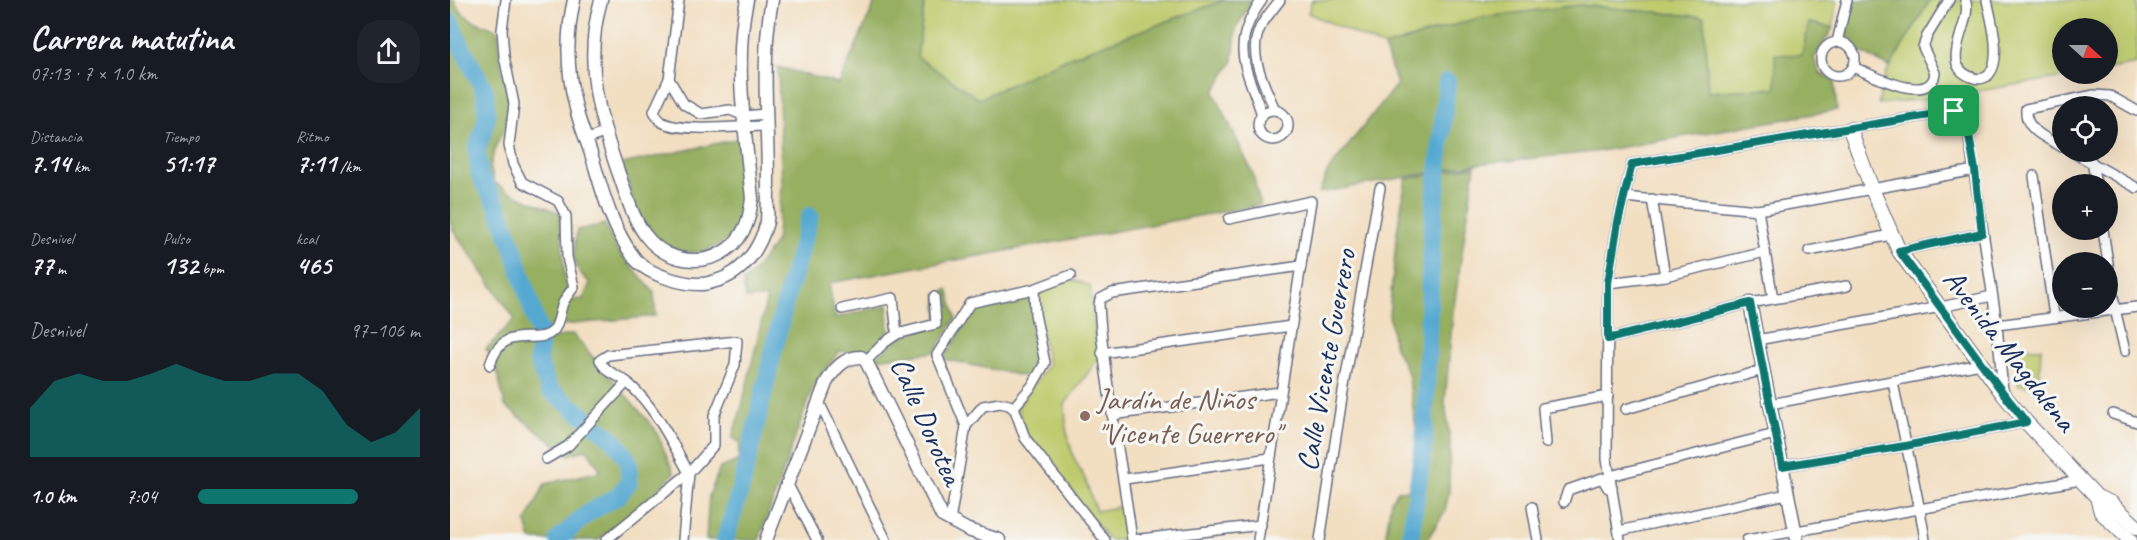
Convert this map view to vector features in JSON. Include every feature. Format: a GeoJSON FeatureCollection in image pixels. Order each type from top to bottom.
{"type":"FeatureCollection","features":[{"type":"Feature","properties":{"kind":"main road","name":"Avenida Magdalena"},"geometry":{"type":"LineString","coordinates":[[1850,129],[1872,189],[1899,251],[2026,422],[2097,497],[2111,503],[2137,527]]}},
{"type":"Feature","properties":{"kind":"main road","name":"Avenida Magdalena"},"geometry":{"type":"LineString","coordinates":[[2097,497],[2101,512],[2128,540]]}},
{"type":"Feature","properties":{"kind":"street"},"geometry":{"type":"LineString","coordinates":[[490,365],[499,345],[515,338],[548,334],[555,329],[564,301],[574,287],[567,257],[566,216],[558,201],[522,182],[513,164],[509,144],[514,104],[504,56],[502,30],[506,0]]}},
{"type":"Feature","properties":{"kind":"street"},"geometry":{"type":"LineString","coordinates":[[574,0],[568,45],[570,76],[576,109],[604,196],[620,235],[638,261],[656,275],[703,284],[722,279],[740,268],[753,254],[763,235],[768,208],[765,120],[766,29],[772,0]]}},
{"type":"Feature","properties":{"kind":"street"},"geometry":{"type":"LineString","coordinates":[[601,0],[594,30],[592,63],[595,93],[604,133],[629,204],[646,236],[661,249],[678,258],[693,261],[709,259],[724,251],[741,235],[750,219],[752,199],[741,53],[742,27],[747,0]]}},
{"type":"Feature","properties":{"kind":"street"},"geometry":{"type":"LineString","coordinates":[[679,0],[669,79],[654,111],[656,118],[663,123],[697,129],[765,120]]}},
{"type":"Feature","properties":{"kind":"street"},"geometry":{"type":"LineString","coordinates":[[1262,0],[1248,23],[1242,46],[1244,65],[1262,115],[1259,124],[1261,134],[1269,139],[1279,139],[1286,133],[1288,123],[1284,115],[1275,110],[1257,63],[1256,38],[1261,26],[1280,0]]}},
{"type":"Feature","properties":{"kind":"street"},"geometry":{"type":"LineString","coordinates":[[1837,42],[1847,0]]}},
{"type":"Feature","properties":{"kind":"street"},"geometry":{"type":"LineString","coordinates":[[1853,67],[1902,87],[1925,88],[1932,83],[1935,73],[1923,47],[1927,36],[1949,0]]}},
{"type":"Feature","properties":{"kind":"street"},"geometry":{"type":"LineString","coordinates":[[1965,0],[1968,8],[1956,46],[1958,63],[1962,72],[1979,79],[1991,72],[1996,51],[1988,0]]}},
{"type":"Feature","properties":{"kind":"street"},"geometry":{"type":"LineString","coordinates":[[1832,43],[1843,43],[1852,50],[1853,67],[1845,74],[1833,75],[1825,69],[1821,60],[1824,50],[1832,43]]}},
{"type":"Feature","properties":{"kind":"street"},"geometry":{"type":"LineString","coordinates":[[669,79],[684,104],[701,114],[730,110],[745,121]]}},
{"type":"Feature","properties":{"kind":"street"},"geometry":{"type":"LineString","coordinates":[[2085,96],[2094,94],[2110,96]]}},
{"type":"Feature","properties":{"kind":"street"},"geometry":{"type":"LineString","coordinates":[[2118,100],[2137,111]]}},
{"type":"Feature","properties":{"kind":"street"},"geometry":{"type":"LineString","coordinates":[[2052,103],[2026,109],[2025,117],[2030,126],[2052,141]]}},
{"type":"Feature","properties":{"kind":"street"},"geometry":{"type":"LineString","coordinates":[[1262,115],[1275,110]]}},
{"type":"Feature","properties":{"kind":"street"},"geometry":{"type":"LineString","coordinates":[[1787,494],[1620,535],[1607,459],[1608,396],[1604,339],[1608,283],[1618,222],[1632,164],[1954,111],[1961,112],[1966,118],[1975,170],[1982,233],[1997,325],[2004,394]]}},
{"type":"Feature","properties":{"kind":"street"},"geometry":{"type":"LineString","coordinates":[[697,129],[701,114]]}},
{"type":"Feature","properties":{"kind":"street"},"geometry":{"type":"LineString","coordinates":[[587,139],[604,133]]}},
{"type":"Feature","properties":{"kind":"street"},"geometry":{"type":"LineString","coordinates":[[2092,162],[2094,174]]}},
{"type":"Feature","properties":{"kind":"street"},"geometry":{"type":"LineString","coordinates":[[2092,162],[2137,188]]}},
{"type":"Feature","properties":{"kind":"street"},"geometry":{"type":"LineString","coordinates":[[1624,197],[1758,210],[1975,170]]}},
{"type":"Feature","properties":{"kind":"street"},"geometry":{"type":"LineString","coordinates":[[2034,176],[2052,302]]}},
{"type":"Feature","properties":{"kind":"street","name":"Calle Vicente Guerrero"},"geometry":{"type":"LineString","coordinates":[[1320,540],[1342,398],[1380,188]]}},
{"type":"Feature","properties":{"kind":"street"},"geometry":{"type":"LineString","coordinates":[[1652,199],[1665,276]]}},
{"type":"Feature","properties":{"kind":"street"},"geometry":{"type":"LineString","coordinates":[[1229,219],[1311,201],[1258,540]]}},
{"type":"Feature","properties":{"kind":"street"},"geometry":{"type":"LineString","coordinates":[[1758,210],[1773,299]]}},
{"type":"Feature","properties":{"kind":"street"},"geometry":{"type":"LineString","coordinates":[[1899,251],[1982,233]]}},
{"type":"Feature","properties":{"kind":"street"},"geometry":{"type":"LineString","coordinates":[[1809,251],[1891,235]]}},
{"type":"Feature","properties":{"kind":"street"},"geometry":{"type":"LineString","coordinates":[[1608,283],[1665,276],[1765,252]]}},
{"type":"Feature","properties":{"kind":"street"},"geometry":{"type":"LineString","coordinates":[[1261,525],[1132,540],[1125,479],[1102,353],[1099,305],[1100,299],[1112,292],[1301,266]]}},
{"type":"Feature","properties":{"kind":"street"},"geometry":{"type":"LineString","coordinates":[[966,426],[937,355],[970,303],[1034,289],[1071,275]]}},
{"type":"Feature","properties":{"kind":"street"},"geometry":{"type":"LineString","coordinates":[[1604,339],[1750,303],[1847,286]]}},
{"type":"Feature","properties":{"kind":"street"},"geometry":{"type":"LineString","coordinates":[[1013,408],[1032,386],[1045,363],[1035,314],[1034,289]]}},
{"type":"Feature","properties":{"kind":"street"},"geometry":{"type":"LineString","coordinates":[[1757,340],[1992,296]]}},
{"type":"Feature","properties":{"kind":"street"},"geometry":{"type":"LineString","coordinates":[[897,334],[936,324],[934,297]]}},
{"type":"Feature","properties":{"kind":"street","name":"Calle Dorotea"},"geometry":{"type":"LineString","coordinates":[[842,309],[893,298],[897,334],[866,361],[942,516],[999,540]]}},
{"type":"Feature","properties":{"kind":"street"},"geometry":{"type":"LineString","coordinates":[[1750,303],[1796,536]]}},
{"type":"Feature","properties":{"kind":"street"},"geometry":{"type":"LineString","coordinates":[[2118,309],[2137,307]]}},
{"type":"Feature","properties":{"kind":"street"},"geometry":{"type":"LineString","coordinates":[[1997,325],[2052,316]]}},
{"type":"Feature","properties":{"kind":"street"},"geometry":{"type":"LineString","coordinates":[[2117,318],[2125,351]]}},
{"type":"Feature","properties":{"kind":"street"},"geometry":{"type":"LineString","coordinates":[[1102,353],[1291,326]]}},
{"type":"Feature","properties":{"kind":"street"},"geometry":{"type":"LineString","coordinates":[[606,540],[688,473],[714,445],[714,417],[735,365],[737,341],[608,355],[600,360],[605,369],[627,382],[653,410],[688,473],[683,540]]}},
{"type":"Feature","properties":{"kind":"street"},"geometry":{"type":"LineString","coordinates":[[766,540],[818,400],[831,374],[849,358],[861,357],[866,361]]}},
{"type":"Feature","properties":{"kind":"street"},"geometry":{"type":"LineString","coordinates":[[1770,404],[1893,382],[1981,363]]}},
{"type":"Feature","properties":{"kind":"street"},"geometry":{"type":"LineString","coordinates":[[1626,409],[1763,370]]}},
{"type":"Feature","properties":{"kind":"street"},"geometry":{"type":"LineString","coordinates":[[546,459],[568,446],[627,382]]}},
{"type":"Feature","properties":{"kind":"street"},"geometry":{"type":"LineString","coordinates":[[1893,382],[1925,540]]}},
{"type":"Feature","properties":{"kind":"street"},"geometry":{"type":"LineString","coordinates":[[1112,415],[1280,392]]}},
{"type":"Feature","properties":{"kind":"street"},"geometry":{"type":"LineString","coordinates":[[1546,443],[1543,408],[1608,396]]}},
{"type":"Feature","properties":{"kind":"street"},"geometry":{"type":"LineString","coordinates":[[818,400],[886,540]]}},
{"type":"Feature","properties":{"kind":"street"},"geometry":{"type":"LineString","coordinates":[[950,521],[966,426],[983,405],[1000,403],[1013,408],[1017,413],[1025,438],[1105,540]]}},
{"type":"Feature","properties":{"kind":"street"},"geometry":{"type":"LineString","coordinates":[[2113,414],[2137,422]]}},
{"type":"Feature","properties":{"kind":"street"},"geometry":{"type":"LineString","coordinates":[[1782,466],[1905,446],[2026,422]]}},
{"type":"Feature","properties":{"kind":"street"},"geometry":{"type":"LineString","coordinates":[[1610,476],[1775,434]]}},
{"type":"Feature","properties":{"kind":"street"},"geometry":{"type":"LineString","coordinates":[[1125,479],[1270,458]]}},
{"type":"Feature","properties":{"kind":"street"},"geometry":{"type":"LineString","coordinates":[[1563,502],[1568,490],[1602,478],[1608,488],[1612,488]]}},
{"type":"Feature","properties":{"kind":"street"},"geometry":{"type":"LineString","coordinates":[[1747,540],[1796,536],[1920,508],[2080,480]]}},
{"type":"Feature","properties":{"kind":"street"},"geometry":{"type":"LineString","coordinates":[[787,483],[817,540]]}},
{"type":"Feature","properties":{"kind":"street"},"geometry":{"type":"LineString","coordinates":[[1532,507],[1538,540]]}},
{"type":"Feature","properties":{"kind":"green space"},"geometry":{"type":"Polygon","coordinates":[[[450,0],[454,0],[461,12],[472,20],[498,30],[501,66],[511,101],[508,122],[497,143],[490,166],[494,182],[509,192],[560,213],[565,282],[570,300],[583,299],[590,283],[579,271],[574,259],[577,230],[605,224],[616,249],[654,292],[656,316],[552,326],[548,328],[545,340],[573,334],[655,429],[674,473],[642,506],[598,540],[531,540],[526,522],[545,484],[601,471],[587,449],[569,455],[505,406],[495,362],[486,349],[515,319],[453,230],[450,221],[450,0]]]}},
{"type":"Feature","properties":{"kind":"green space"},"geometry":{"type":"Polygon","coordinates":[[[876,0],[925,0],[917,57],[979,99],[1070,57],[1225,0],[1253,0],[1236,28],[1233,61],[1214,92],[1253,174],[1260,205],[829,283],[835,318],[888,305],[889,332],[865,354],[840,351],[814,384],[759,540],[706,540],[709,496],[720,468],[738,461],[740,442],[732,438],[742,406],[767,297],[746,299],[743,282],[753,273],[776,241],[782,186],[778,67],[839,84],[876,0]]]}},
{"type":"Feature","properties":{"kind":"green space"},"geometry":{"type":"Polygon","coordinates":[[[925,0],[1225,0],[1070,57],[979,99],[917,57],[925,0]]]}},
{"type":"Feature","properties":{"kind":"green space"},"geometry":{"type":"Polygon","coordinates":[[[1312,0],[1837,0],[1833,28],[1809,23],[1802,55],[1776,88],[1708,92],[1704,17],[1580,5],[1478,18],[1384,47],[1308,13],[1312,0]]]}},
{"type":"Feature","properties":{"kind":"green space"},"geometry":{"type":"Polygon","coordinates":[[[1851,0],[1930,0],[1890,67],[1858,51],[1846,39],[1851,0]]]}},
{"type":"Feature","properties":{"kind":"green space"},"geometry":{"type":"Polygon","coordinates":[[[1930,0],[2137,0],[2137,64],[2118,67],[2118,18],[2052,18],[2052,79],[1928,99],[1878,104],[1886,73],[1930,0]]]}},
{"type":"Feature","properties":{"kind":"green space"},"geometry":{"type":"Polygon","coordinates":[[[1580,5],[1704,17],[1708,92],[1776,88],[1775,54],[1802,55],[1809,23],[1833,28],[1814,58],[1820,73],[1834,81],[1837,110],[1594,152],[1476,164],[1319,193],[1328,171],[1397,84],[1384,47],[1478,18],[1580,5]]]}},
{"type":"Feature","properties":{"kind":"green space"},"geometry":{"type":"Polygon","coordinates":[[[738,139],[744,194],[743,212],[738,227],[729,238],[703,251],[673,250],[660,243],[649,233],[640,217],[622,164],[738,139]]]}},
{"type":"Feature","properties":{"kind":"green space"},"geometry":{"type":"Polygon","coordinates":[[[1475,166],[1453,313],[1445,402],[1450,441],[1449,492],[1445,511],[1427,540],[1385,540],[1391,500],[1398,491],[1408,490],[1419,449],[1408,373],[1394,345],[1389,315],[1397,232],[1406,179],[1475,166]]]}},
{"type":"Feature","properties":{"kind":"green space"},"geometry":{"type":"Polygon","coordinates":[[[1071,279],[1090,286],[1098,359],[1065,404],[1066,428],[1073,456],[1085,479],[1096,511],[1124,506],[1128,540],[1109,540],[1026,434],[1017,407],[1048,365],[1037,309],[1038,291],[1071,279]]]}},
{"type":"Feature","properties":{"kind":"green space"},"geometry":{"type":"Polygon","coordinates":[[[948,289],[956,318],[935,352],[874,359],[899,337],[938,325],[937,295],[948,289]]]}},
{"type":"Feature","properties":{"kind":"green space"},"geometry":{"type":"Polygon","coordinates":[[[1027,296],[1032,299],[1034,337],[1042,362],[1031,378],[943,359],[973,313],[1027,296]]]}},
{"type":"Feature","properties":{"kind":"green space"},"geometry":{"type":"Polygon","coordinates":[[[2020,347],[2041,348],[2039,386],[2018,385],[2020,347]]]}},
{"type":"Feature","properties":{"kind":"waterway"},"geometry":{"type":"LineString","coordinates":[[450,21],[485,91],[487,118],[477,150],[480,176],[497,205],[513,247],[541,338],[538,361],[549,389],[615,441],[629,462],[629,482],[618,496],[588,513],[558,540]]}},
{"type":"Feature","properties":{"kind":"waterway"},"geometry":{"type":"LineString","coordinates":[[1410,540],[1424,442],[1432,232],[1447,82]]}},
{"type":"Feature","properties":{"kind":"waterway"},"geometry":{"type":"LineString","coordinates":[[725,540],[742,484],[785,302],[810,216]]}},
{"type":"Feature","properties":{"kind":"place","name":"Jardín de Niños \"Vicente Guerrero\""},"geometry":{"type":"Point","coordinates":[1085,416]}},
{"type":"Feature","properties":{"kind":"route"},"geometry":{"type":"LineString","coordinates":[[1954,111],[1961,112],[1966,118],[1982,233],[1899,251],[2026,422],[1905,446],[1782,466],[1750,303],[1608,339],[1608,283],[1618,222],[1632,164],[1954,111]]}}]}
